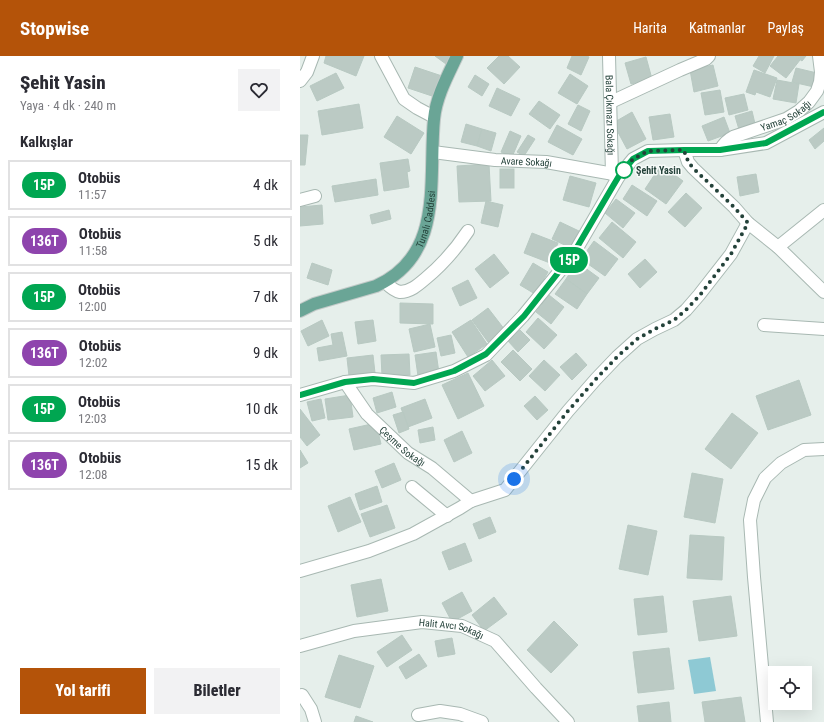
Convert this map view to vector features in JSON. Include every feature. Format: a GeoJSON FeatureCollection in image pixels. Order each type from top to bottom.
{"type":"FeatureCollection","features":[{"type":"Feature","properties":{"kind":"main road","name":"Tunalı Caddesi"},"geometry":{"type":"LineString","coordinates":[[300,311],[314,304],[385,282],[402,270],[417,249],[424,233],[429,211],[434,117],[440,92],[457,56]]}},
{"type":"Feature","properties":{"kind":"street"},"geometry":{"type":"LineString","coordinates":[[300,81],[307,72],[313,56]]}},
{"type":"Feature","properties":{"kind":"street"},"geometry":{"type":"LineString","coordinates":[[381,56],[404,99],[434,117]]}},
{"type":"Feature","properties":{"kind":"street","name":"Bala Çıkmazı Sokağı"},"geometry":{"type":"LineString","coordinates":[[609,56],[611,102],[610,120],[616,175]]}},
{"type":"Feature","properties":{"kind":"street"},"geometry":{"type":"LineString","coordinates":[[611,102],[706,59],[709,56]]}},
{"type":"Feature","properties":{"kind":"street","name":"Yamaç Sokağı"},"geometry":{"type":"LineString","coordinates":[[720,150],[727,140],[733,137],[786,119],[799,111],[817,91],[821,72],[819,56]]}},
{"type":"Feature","properties":{"kind":"street"},"geometry":{"type":"LineString","coordinates":[[300,395],[345,382],[373,379],[414,383],[454,371],[486,354],[524,316],[573,254],[616,175],[633,159],[648,151],[720,150],[766,143],[824,112]]}},
{"type":"Feature","properties":{"kind":"street"},"geometry":{"type":"LineString","coordinates":[[684,150],[688,162],[693,168],[734,207],[748,223],[778,247],[824,292]]}},
{"type":"Feature","properties":{"kind":"street","name":"Avare Sokağı"},"geometry":{"type":"LineString","coordinates":[[433,152],[495,160],[546,162],[616,175]]}},
{"type":"Feature","properties":{"kind":"street"},"geometry":{"type":"LineString","coordinates":[[300,200],[315,196]]}},
{"type":"Feature","properties":{"kind":"street"},"geometry":{"type":"LineString","coordinates":[[778,247],[824,210]]}},
{"type":"Feature","properties":{"kind":"street"},"geometry":{"type":"LineString","coordinates":[[300,571],[368,551],[413,534],[447,516],[471,500],[505,490],[568,411],[617,357],[637,339],[674,320],[700,295],[731,254],[748,223]]}},
{"type":"Feature","properties":{"kind":"street"},"geometry":{"type":"LineString","coordinates":[[385,282],[391,288],[401,292],[408,291],[415,287],[447,259],[468,231]]}},
{"type":"Feature","properties":{"kind":"street"},"geometry":{"type":"LineString","coordinates":[[764,325],[824,329]]}},
{"type":"Feature","properties":{"kind":"street","name":"Çeşme Sokağı"},"geometry":{"type":"LineString","coordinates":[[345,382],[367,414],[408,452],[432,468],[471,500]]}},
{"type":"Feature","properties":{"kind":"street"},"geometry":{"type":"LineString","coordinates":[[767,722],[750,520],[754,500],[765,478],[781,463],[804,450],[824,449]]}},
{"type":"Feature","properties":{"kind":"street"},"geometry":{"type":"LineString","coordinates":[[412,487],[447,516]]}},
{"type":"Feature","properties":{"kind":"street","name":"Halit Avcı Sokağı"},"geometry":{"type":"LineString","coordinates":[[300,646],[354,631],[422,622],[462,626],[495,641],[568,722]]}},
{"type":"Feature","properties":{"kind":"street"},"geometry":{"type":"LineString","coordinates":[[302,695],[311,709],[315,722]]}},
{"type":"Feature","properties":{"kind":"street"},"geometry":{"type":"LineString","coordinates":[[418,715],[440,711],[460,714],[482,722]]}},
{"type":"Feature","properties":{"kind":"water"},"geometry":{"type":"Polygon","coordinates":[[[710,657],[716,691],[694,694],[688,660],[710,657]]]}},
{"type":"Feature","properties":{"kind":"building"},"geometry":{"type":"Polygon","coordinates":[[[326,56],[364,56],[356,76],[324,63],[326,56]]]}},
{"type":"Feature","properties":{"kind":"building"},"geometry":{"type":"Polygon","coordinates":[[[435,56],[451,56],[446,64],[435,56]]]}},
{"type":"Feature","properties":{"kind":"building"},"geometry":{"type":"Polygon","coordinates":[[[499,56],[508,56],[520,67],[504,84],[487,68],[499,56]]]}},
{"type":"Feature","properties":{"kind":"building"},"geometry":{"type":"Polygon","coordinates":[[[572,56],[589,57],[581,75],[567,68],[572,56]]]}},
{"type":"Feature","properties":{"kind":"building"},"geometry":{"type":"Polygon","coordinates":[[[759,56],[774,56],[765,73],[753,66],[759,56]]]}},
{"type":"Feature","properties":{"kind":"building"},"geometry":{"type":"Polygon","coordinates":[[[778,56],[794,56],[800,60],[786,78],[770,66],[778,56]]]}},
{"type":"Feature","properties":{"kind":"building"},"geometry":{"type":"Polygon","coordinates":[[[795,56],[806,56],[802,61],[795,56]]]}},
{"type":"Feature","properties":{"kind":"building"},"geometry":{"type":"Polygon","coordinates":[[[646,57],[652,79],[631,84],[625,63],[646,57]]]}},
{"type":"Feature","properties":{"kind":"building"},"geometry":{"type":"Polygon","coordinates":[[[713,65],[718,86],[694,92],[690,70],[713,65]]]}},
{"type":"Feature","properties":{"kind":"building"},"geometry":{"type":"Polygon","coordinates":[[[415,67],[442,76],[435,97],[408,88],[415,67]]]}},
{"type":"Feature","properties":{"kind":"building"},"geometry":{"type":"Polygon","coordinates":[[[796,68],[817,73],[814,87],[792,82],[796,68]]]}},
{"type":"Feature","properties":{"kind":"building"},"geometry":{"type":"Polygon","coordinates":[[[754,70],[777,78],[770,97],[756,92],[755,95],[746,92],[754,70]]]}},
{"type":"Feature","properties":{"kind":"building"},"geometry":{"type":"Polygon","coordinates":[[[336,73],[344,88],[317,101],[310,86],[336,73]]]}},
{"type":"Feature","properties":{"kind":"building"},"geometry":{"type":"Polygon","coordinates":[[[570,74],[588,86],[577,104],[558,93],[570,74]]]}},
{"type":"Feature","properties":{"kind":"building"},"geometry":{"type":"Polygon","coordinates":[[[475,75],[489,84],[482,96],[468,87],[475,75]]]}},
{"type":"Feature","properties":{"kind":"building"},"geometry":{"type":"Polygon","coordinates":[[[777,80],[799,84],[796,103],[773,99],[777,80]]]}},
{"type":"Feature","properties":{"kind":"building"},"geometry":{"type":"Polygon","coordinates":[[[497,88],[520,99],[511,116],[489,106],[497,88]]]}},
{"type":"Feature","properties":{"kind":"building"},"geometry":{"type":"Polygon","coordinates":[[[720,90],[724,112],[705,115],[701,93],[720,90]]]}},
{"type":"Feature","properties":{"kind":"building"},"geometry":{"type":"Polygon","coordinates":[[[744,94],[748,110],[729,115],[725,98],[744,94]]]}},
{"type":"Feature","properties":{"kind":"building"},"geometry":{"type":"Polygon","coordinates":[[[539,101],[560,115],[550,129],[529,114],[539,101]]]}},
{"type":"Feature","properties":{"kind":"building"},"geometry":{"type":"Polygon","coordinates":[[[359,104],[363,128],[322,135],[318,111],[359,104]]]}},
{"type":"Feature","properties":{"kind":"building"},"geometry":{"type":"Polygon","coordinates":[[[578,105],[590,111],[581,131],[568,124],[578,105]]]}},
{"type":"Feature","properties":{"kind":"building"},"geometry":{"type":"Polygon","coordinates":[[[752,111],[756,128],[740,133],[735,116],[752,111]]]}},
{"type":"Feature","properties":{"kind":"building"},"geometry":{"type":"Polygon","coordinates":[[[632,112],[646,139],[627,149],[613,123],[632,112]]]}},
{"type":"Feature","properties":{"kind":"building"},"geometry":{"type":"Polygon","coordinates":[[[670,114],[674,137],[653,140],[649,117],[670,114]]]}},
{"type":"Feature","properties":{"kind":"building"},"geometry":{"type":"Polygon","coordinates":[[[397,116],[424,133],[411,154],[384,137],[397,116]]]}},
{"type":"Feature","properties":{"kind":"building"},"geometry":{"type":"Polygon","coordinates":[[[724,117],[730,133],[708,141],[702,126],[724,117]]]}},
{"type":"Feature","properties":{"kind":"building"},"geometry":{"type":"Polygon","coordinates":[[[466,124],[482,129],[477,146],[461,142],[466,124]]]}},
{"type":"Feature","properties":{"kind":"building"},"geometry":{"type":"Polygon","coordinates":[[[557,125],[582,139],[573,155],[548,142],[557,125]]]}},
{"type":"Feature","properties":{"kind":"building"},"geometry":{"type":"Polygon","coordinates":[[[824,128],[824,141],[815,149],[809,140],[824,128]]]}},
{"type":"Feature","properties":{"kind":"building"},"geometry":{"type":"Polygon","coordinates":[[[482,129],[496,133],[491,151],[477,146],[482,129]]]}},
{"type":"Feature","properties":{"kind":"building"},"geometry":{"type":"Polygon","coordinates":[[[510,131],[521,136],[512,157],[501,152],[510,131]]]}},
{"type":"Feature","properties":{"kind":"building"},"geometry":{"type":"Polygon","coordinates":[[[300,135],[308,135],[305,165],[300,165],[300,135]]]}},
{"type":"Feature","properties":{"kind":"building"},"geometry":{"type":"Polygon","coordinates":[[[528,135],[535,139],[524,156],[517,152],[528,135]]]}},
{"type":"Feature","properties":{"kind":"building"},"geometry":{"type":"Polygon","coordinates":[[[408,159],[410,171],[407,172],[409,187],[384,191],[380,163],[408,159]]]}},
{"type":"Feature","properties":{"kind":"building"},"geometry":{"type":"Polygon","coordinates":[[[489,164],[491,201],[459,202],[457,166],[489,164]]]}},
{"type":"Feature","properties":{"kind":"building"},"geometry":{"type":"Polygon","coordinates":[[[661,165],[683,181],[666,204],[645,189],[661,165]]]}},
{"type":"Feature","properties":{"kind":"building"},"geometry":{"type":"Polygon","coordinates":[[[500,169],[514,169],[514,188],[500,188],[500,169]]]}},
{"type":"Feature","properties":{"kind":"building"},"geometry":{"type":"Polygon","coordinates":[[[756,174],[759,192],[740,196],[737,177],[756,174]]]}},
{"type":"Feature","properties":{"kind":"building"},"geometry":{"type":"Polygon","coordinates":[[[570,176],[596,183],[589,207],[563,200],[570,176]]]}},
{"type":"Feature","properties":{"kind":"building"},"geometry":{"type":"Polygon","coordinates":[[[376,179],[378,195],[335,202],[332,186],[376,179]]]}},
{"type":"Feature","properties":{"kind":"building"},"geometry":{"type":"Polygon","coordinates":[[[632,185],[657,201],[647,216],[623,199],[632,185]]]}},
{"type":"Feature","properties":{"kind":"building"},"geometry":{"type":"Polygon","coordinates":[[[686,193],[702,208],[685,227],[668,212],[686,193]]]}},
{"type":"Feature","properties":{"kind":"building"},"geometry":{"type":"Polygon","coordinates":[[[616,199],[635,213],[623,228],[605,213],[616,199]]]}},
{"type":"Feature","properties":{"kind":"building"},"geometry":{"type":"Polygon","coordinates":[[[486,201],[503,205],[498,227],[481,223],[486,201]]]}},
{"type":"Feature","properties":{"kind":"building"},"geometry":{"type":"Polygon","coordinates":[[[322,205],[323,224],[300,226],[300,207],[322,205]]]}},
{"type":"Feature","properties":{"kind":"building"},"geometry":{"type":"Polygon","coordinates":[[[389,210],[391,219],[372,224],[370,215],[389,210]]]}},
{"type":"Feature","properties":{"kind":"building"},"geometry":{"type":"Polygon","coordinates":[[[560,222],[579,231],[571,248],[552,239],[560,222]]]}},
{"type":"Feature","properties":{"kind":"building"},"geometry":{"type":"Polygon","coordinates":[[[612,222],[636,242],[623,258],[599,238],[612,222]]]}},
{"type":"Feature","properties":{"kind":"building"},"geometry":{"type":"Polygon","coordinates":[[[532,233],[558,243],[550,263],[524,253],[532,233]]]}},
{"type":"Feature","properties":{"kind":"building"},"geometry":{"type":"Polygon","coordinates":[[[594,241],[618,259],[605,276],[581,259],[594,241]]]}},
{"type":"Feature","properties":{"kind":"building"},"geometry":{"type":"Polygon","coordinates":[[[494,254],[509,273],[490,288],[475,269],[494,254]]]}},
{"type":"Feature","properties":{"kind":"building"},"geometry":{"type":"Polygon","coordinates":[[[645,259],[657,272],[640,288],[628,274],[645,259]]]}},
{"type":"Feature","properties":{"kind":"building"},"geometry":{"type":"Polygon","coordinates":[[[577,262],[599,278],[587,294],[566,279],[577,262]]]}},
{"type":"Feature","properties":{"kind":"building"},"geometry":{"type":"Polygon","coordinates":[[[312,263],[332,270],[328,285],[307,278],[312,263]]]}},
{"type":"Feature","properties":{"kind":"building"},"geometry":{"type":"Polygon","coordinates":[[[533,263],[548,272],[535,294],[520,285],[533,263]]]}},
{"type":"Feature","properties":{"kind":"building"},"geometry":{"type":"Polygon","coordinates":[[[566,279],[587,294],[577,309],[555,294],[566,279]]]}},
{"type":"Feature","properties":{"kind":"building"},"geometry":{"type":"Polygon","coordinates":[[[468,280],[477,298],[460,306],[452,288],[468,280]]]}},
{"type":"Feature","properties":{"kind":"building"},"geometry":{"type":"Polygon","coordinates":[[[549,295],[564,307],[551,324],[536,312],[549,295]]]}},
{"type":"Feature","properties":{"kind":"building"},"geometry":{"type":"Polygon","coordinates":[[[400,303],[433,304],[433,324],[400,323],[400,303]]]}},
{"type":"Feature","properties":{"kind":"building"},"geometry":{"type":"Polygon","coordinates":[[[488,308],[505,330],[488,342],[472,320],[488,308]]]}},
{"type":"Feature","properties":{"kind":"building"},"geometry":{"type":"Polygon","coordinates":[[[538,318],[557,335],[544,349],[526,332],[538,318]]]}},
{"type":"Feature","properties":{"kind":"building"},"geometry":{"type":"Polygon","coordinates":[[[322,320],[329,336],[308,346],[301,331],[322,320]]]}},
{"type":"Feature","properties":{"kind":"building"},"geometry":{"type":"Polygon","coordinates":[[[373,320],[376,341],[358,344],[355,322],[373,320]]]}},
{"type":"Feature","properties":{"kind":"building"},"geometry":{"type":"Polygon","coordinates":[[[471,320],[487,344],[468,357],[452,332],[471,320]]]}},
{"type":"Feature","properties":{"kind":"building"},"geometry":{"type":"Polygon","coordinates":[[[430,324],[435,347],[414,352],[409,329],[430,324]]]}},
{"type":"Feature","properties":{"kind":"building"},"geometry":{"type":"Polygon","coordinates":[[[520,330],[530,340],[518,352],[508,341],[520,330]]]}},
{"type":"Feature","properties":{"kind":"building"},"geometry":{"type":"Polygon","coordinates":[[[342,332],[347,356],[319,361],[317,348],[333,345],[331,334],[342,332]]]}},
{"type":"Feature","properties":{"kind":"building"},"geometry":{"type":"Polygon","coordinates":[[[451,335],[455,353],[441,356],[437,338],[451,335]]]}},
{"type":"Feature","properties":{"kind":"building"},"geometry":{"type":"Polygon","coordinates":[[[513,350],[532,369],[520,381],[501,362],[513,350]]]}},
{"type":"Feature","properties":{"kind":"building"},"geometry":{"type":"Polygon","coordinates":[[[436,352],[439,373],[418,376],[415,355],[436,352]]]}},
{"type":"Feature","properties":{"kind":"building"},"geometry":{"type":"Polygon","coordinates":[[[576,353],[587,365],[572,380],[560,367],[576,353]]]}},
{"type":"Feature","properties":{"kind":"building"},"geometry":{"type":"Polygon","coordinates":[[[409,354],[410,375],[382,376],[381,355],[409,354]]]}},
{"type":"Feature","properties":{"kind":"building"},"geometry":{"type":"Polygon","coordinates":[[[373,355],[375,373],[349,376],[347,358],[373,355]]]}},
{"type":"Feature","properties":{"kind":"building"},"geometry":{"type":"Polygon","coordinates":[[[492,360],[505,376],[485,391],[473,376],[492,360]]]}},
{"type":"Feature","properties":{"kind":"building"},"geometry":{"type":"Polygon","coordinates":[[[544,360],[560,375],[545,391],[529,376],[544,360]]]}},
{"type":"Feature","properties":{"kind":"building"},"geometry":{"type":"Polygon","coordinates":[[[468,373],[484,406],[458,419],[442,385],[468,373]]]}},
{"type":"Feature","properties":{"kind":"building"},"geometry":{"type":"Polygon","coordinates":[[[799,380],[811,415],[768,430],[756,396],[799,380]]]}},
{"type":"Feature","properties":{"kind":"building"},"geometry":{"type":"Polygon","coordinates":[[[392,392],[396,407],[377,413],[373,398],[392,392]]]}},
{"type":"Feature","properties":{"kind":"building"},"geometry":{"type":"Polygon","coordinates":[[[350,395],[353,417],[328,420],[325,399],[350,395]]]}},
{"type":"Feature","properties":{"kind":"building"},"geometry":{"type":"Polygon","coordinates":[[[535,396],[548,410],[537,420],[524,406],[535,396]]]}},
{"type":"Feature","properties":{"kind":"building"},"geometry":{"type":"Polygon","coordinates":[[[321,399],[325,418],[312,421],[307,402],[321,399]]]}},
{"type":"Feature","properties":{"kind":"building"},"geometry":{"type":"Polygon","coordinates":[[[425,399],[432,418],[408,427],[401,408],[425,399]]]}},
{"type":"Feature","properties":{"kind":"building"},"geometry":{"type":"Polygon","coordinates":[[[300,409],[320,435],[307,446],[300,437],[300,409]]]}},
{"type":"Feature","properties":{"kind":"building"},"geometry":{"type":"Polygon","coordinates":[[[403,412],[409,429],[399,433],[393,415],[403,412]]]}},
{"type":"Feature","properties":{"kind":"building"},"geometry":{"type":"Polygon","coordinates":[[[732,413],[758,433],[731,469],[705,449],[732,413]]]}},
{"type":"Feature","properties":{"kind":"building"},"geometry":{"type":"Polygon","coordinates":[[[376,423],[381,444],[354,450],[349,429],[376,423]]]}},
{"type":"Feature","properties":{"kind":"building"},"geometry":{"type":"Polygon","coordinates":[[[433,427],[435,440],[420,443],[418,430],[433,427]]]}},
{"type":"Feature","properties":{"kind":"building"},"geometry":{"type":"Polygon","coordinates":[[[462,431],[472,453],[454,462],[444,440],[462,431]]]}},
{"type":"Feature","properties":{"kind":"building"},"geometry":{"type":"Polygon","coordinates":[[[300,450],[308,463],[300,468],[300,450]]]}},
{"type":"Feature","properties":{"kind":"building"},"geometry":{"type":"Polygon","coordinates":[[[394,463],[401,480],[382,488],[375,471],[394,463]]]}},
{"type":"Feature","properties":{"kind":"building"},"geometry":{"type":"Polygon","coordinates":[[[692,473],[723,479],[715,523],[684,517],[692,473]]]}},
{"type":"Feature","properties":{"kind":"building"},"geometry":{"type":"Polygon","coordinates":[[[377,486],[382,502],[360,510],[355,494],[377,486]]]}},
{"type":"Feature","properties":{"kind":"building"},"geometry":{"type":"Polygon","coordinates":[[[350,497],[361,522],[338,532],[328,506],[350,497]]]}},
{"type":"Feature","properties":{"kind":"building"},"geometry":{"type":"Polygon","coordinates":[[[387,505],[395,528],[370,537],[361,514],[387,505]]]}},
{"type":"Feature","properties":{"kind":"building"},"geometry":{"type":"Polygon","coordinates":[[[490,517],[496,532],[479,539],[473,524],[490,517]]]}},
{"type":"Feature","properties":{"kind":"building"},"geometry":{"type":"Polygon","coordinates":[[[628,525],[657,531],[648,575],[619,569],[628,525]]]}},
{"type":"Feature","properties":{"kind":"building"},"geometry":{"type":"Polygon","coordinates":[[[690,535],[724,537],[722,580],[687,578],[690,535]]]}},
{"type":"Feature","properties":{"kind":"building"},"geometry":{"type":"Polygon","coordinates":[[[465,543],[472,561],[449,570],[442,552],[465,543]]]}},
{"type":"Feature","properties":{"kind":"building"},"geometry":{"type":"Polygon","coordinates":[[[381,579],[388,611],[357,617],[351,585],[381,579]]]}},
{"type":"Feature","properties":{"kind":"building"},"geometry":{"type":"Polygon","coordinates":[[[462,592],[472,611],[452,622],[442,603],[462,592]]]}},
{"type":"Feature","properties":{"kind":"building"},"geometry":{"type":"Polygon","coordinates":[[[663,596],[667,632],[638,635],[634,599],[663,596]]]}},
{"type":"Feature","properties":{"kind":"building"},"geometry":{"type":"Polygon","coordinates":[[[731,596],[737,636],[699,641],[693,601],[731,596]]]}},
{"type":"Feature","properties":{"kind":"building"},"geometry":{"type":"Polygon","coordinates":[[[494,597],[507,614],[484,631],[472,615],[494,597]]]}},
{"type":"Feature","properties":{"kind":"building"},"geometry":{"type":"Polygon","coordinates":[[[554,621],[578,645],[551,673],[527,650],[554,621]]]}},
{"type":"Feature","properties":{"kind":"building"},"geometry":{"type":"Polygon","coordinates":[[[402,635],[412,650],[387,667],[377,652],[402,635]]]}},
{"type":"Feature","properties":{"kind":"building"},"geometry":{"type":"Polygon","coordinates":[[[452,638],[455,654],[438,657],[435,641],[452,638]]]}},
{"type":"Feature","properties":{"kind":"building"},"geometry":{"type":"Polygon","coordinates":[[[669,648],[674,689],[638,693],[633,652],[669,648]]]}},
{"type":"Feature","properties":{"kind":"building"},"geometry":{"type":"Polygon","coordinates":[[[419,654],[427,666],[406,679],[399,667],[419,654]]]}},
{"type":"Feature","properties":{"kind":"building"},"geometry":{"type":"Polygon","coordinates":[[[339,655],[374,666],[360,708],[325,697],[339,655]]]}},
{"type":"Feature","properties":{"kind":"building"},"geometry":{"type":"Polygon","coordinates":[[[741,697],[745,722],[705,722],[702,702],[741,697]]]}},
{"type":"Feature","properties":{"kind":"building"},"geometry":{"type":"Polygon","coordinates":[[[669,702],[671,722],[639,722],[637,706],[669,702]]]}},
{"type":"Feature","properties":{"kind":"building"},"geometry":{"type":"Polygon","coordinates":[[[356,716],[373,722],[354,722],[356,716]]]}},
{"type":"Feature","properties":{"kind":"bus line","name":"15P"},"geometry":{"type":"LineString","coordinates":[[300,395],[345,382],[373,379],[414,383],[454,371],[486,354],[524,316],[573,254],[619,176],[633,159],[648,151],[720,150],[766,143],[824,112]]}},
{"type":"Feature","properties":{"kind":"place","name":"Şehit Yasin"},"geometry":{"type":"Point","coordinates":[624,170]}},
{"type":"Feature","properties":{"kind":"route"},"geometry":{"type":"LineString","coordinates":[[514,479],[568,411],[617,357],[637,339],[674,320],[700,295],[731,254],[748,223],[734,207],[693,168],[688,162],[684,150],[648,151],[633,159],[624,170]]}}]}
